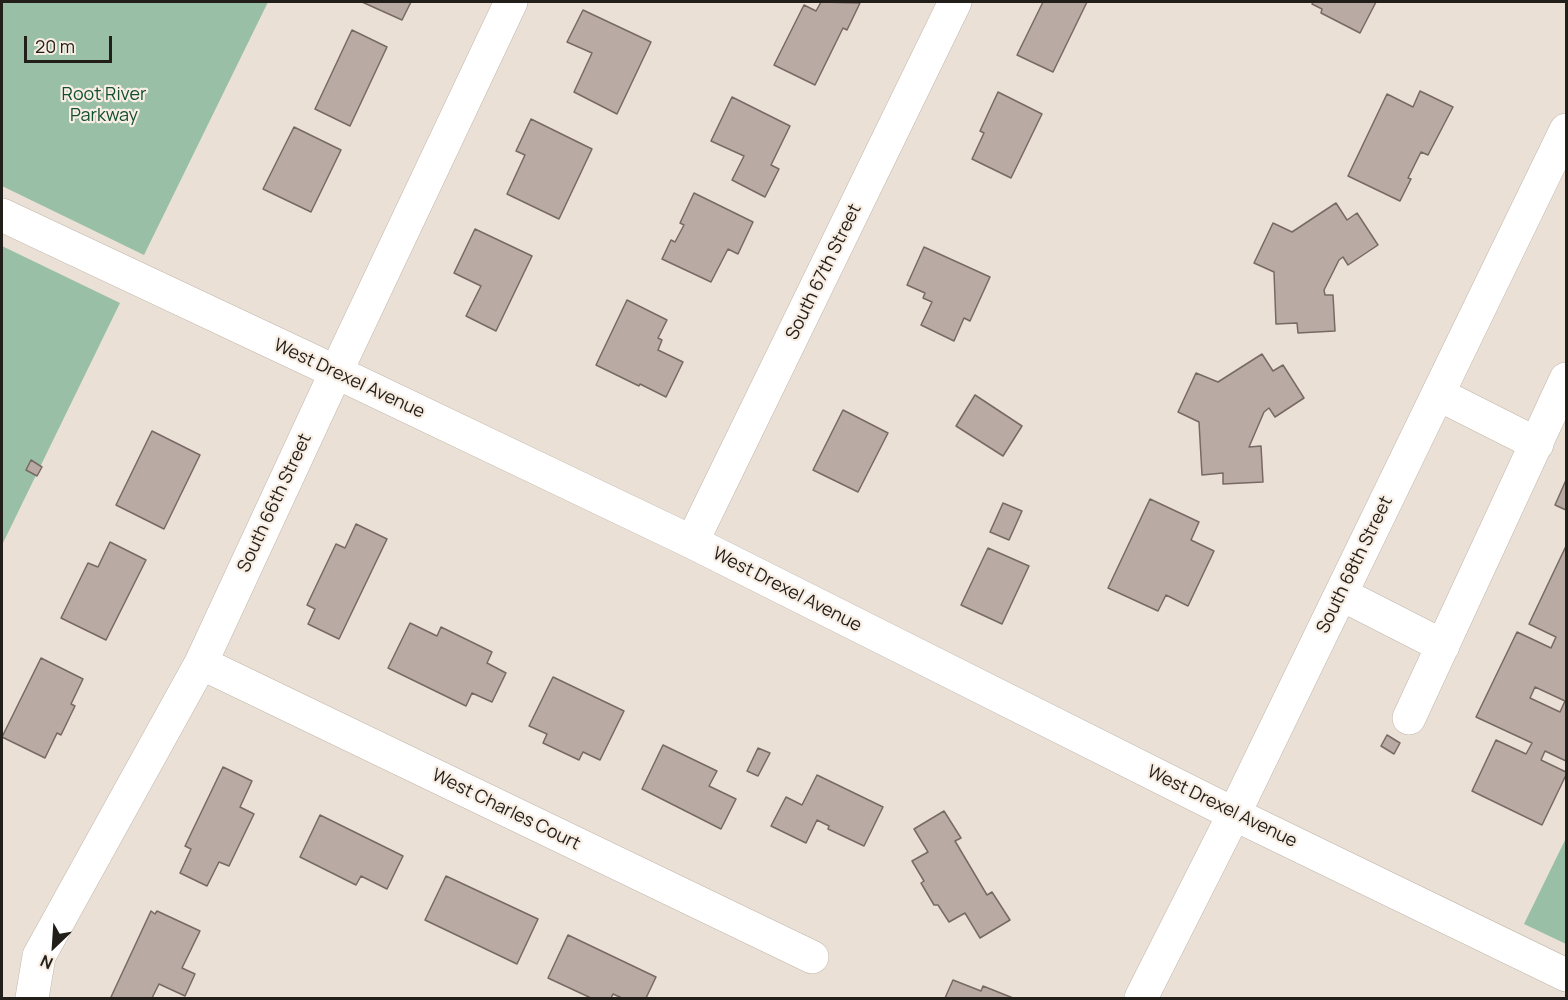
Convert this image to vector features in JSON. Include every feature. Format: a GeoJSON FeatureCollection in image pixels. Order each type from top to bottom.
{"type":"FeatureCollection","features":[{"type":"Feature","properties":{"kind":"street","name":"South 66th Street"},"geometry":{"type":"LineString","coordinates":[[32,999],[39,956],[201,663],[511,2]]}},
{"type":"Feature","properties":{"kind":"street","name":"South 67th Street"},"geometry":{"type":"LineString","coordinates":[[692,542],[955,2]]}},
{"type":"Feature","properties":{"kind":"street","name":"South 68th Street"},"geometry":{"type":"LineString","coordinates":[[1141,999],[1234,814],[1566,130]]}},
{"type":"Feature","properties":{"kind":"street","name":"West Drexel Avenue"},"geometry":{"type":"LineString","coordinates":[[2,215],[692,542],[1234,814],[1566,975]]}},
{"type":"Feature","properties":{"kind":"street"},"geometry":{"type":"LineString","coordinates":[[1409,718],[1566,379]]}},
{"type":"Feature","properties":{"kind":"street"},"geometry":{"type":"LineString","coordinates":[[1438,394],[1537,444]]}},
{"type":"Feature","properties":{"kind":"street"},"geometry":{"type":"LineString","coordinates":[[1341,594],[1443,646]]}},
{"type":"Feature","properties":{"kind":"street","name":"West Charles Court"},"geometry":{"type":"LineString","coordinates":[[201,663],[812,957]]}},
{"type":"Feature","properties":{"kind":"green space","name":"Root River Parkway"},"geometry":{"type":"Polygon","coordinates":[[[2,2],[268,2],[144,255],[2,186],[2,2]]]}},
{"type":"Feature","properties":{"kind":"green space"},"geometry":{"type":"Polygon","coordinates":[[[2,246],[120,303],[2,545],[2,246]]]}},
{"type":"Feature","properties":{"kind":"green space"},"geometry":{"type":"Polygon","coordinates":[[[1566,838],[1566,944],[1524,924],[1566,838]]]}},
{"type":"Feature","properties":{"kind":"building"},"geometry":{"type":"Polygon","coordinates":[[[362,2],[411,2],[402,20],[362,2]]]}},
{"type":"Feature","properties":{"kind":"building"},"geometry":{"type":"Polygon","coordinates":[[[821,2],[860,3],[847,30],[843,28],[815,85],[774,65],[804,5],[816,11],[821,2]]]}},
{"type":"Feature","properties":{"kind":"building"},"geometry":{"type":"Polygon","coordinates":[[[1043,2],[1087,2],[1053,72],[1017,55],[1043,2]]]}},
{"type":"Feature","properties":{"kind":"building"},"geometry":{"type":"Polygon","coordinates":[[[1313,2],[1376,2],[1360,33],[1321,13],[1322,9],[1312,4],[1313,2]]]}},
{"type":"Feature","properties":{"kind":"building"},"geometry":{"type":"Polygon","coordinates":[[[583,10],[651,42],[617,114],[574,92],[592,53],[567,42],[583,10]]]}},
{"type":"Feature","properties":{"kind":"building"},"geometry":{"type":"Polygon","coordinates":[[[352,30],[387,47],[350,126],[315,109],[352,30]]]}},
{"type":"Feature","properties":{"kind":"building"},"geometry":{"type":"Polygon","coordinates":[[[1420,91],[1453,107],[1428,155],[1421,152],[1400,201],[1348,176],[1387,94],[1413,107],[1420,91]]]}},
{"type":"Feature","properties":{"kind":"building"},"geometry":{"type":"Polygon","coordinates":[[[998,92],[1042,114],[1011,178],[972,159],[984,133],[980,131],[998,92]]]}},
{"type":"Feature","properties":{"kind":"building"},"geometry":{"type":"Polygon","coordinates":[[[732,97],[790,126],[771,165],[779,169],[765,197],[732,180],[744,156],[711,141],[732,97]]]}},
{"type":"Feature","properties":{"kind":"building"},"geometry":{"type":"Polygon","coordinates":[[[531,119],[592,149],[559,219],[507,194],[525,155],[516,151],[531,119]]]}},
{"type":"Feature","properties":{"kind":"building"},"geometry":{"type":"Polygon","coordinates":[[[294,127],[341,150],[311,212],[263,189],[294,127]]]}},
{"type":"Feature","properties":{"kind":"building"},"geometry":{"type":"Polygon","coordinates":[[[694,193],[753,222],[738,254],[728,249],[711,282],[662,259],[671,240],[675,242],[684,225],[680,223],[694,193]]]}},
{"type":"Feature","properties":{"kind":"building"},"geometry":{"type":"Polygon","coordinates":[[[1336,203],[1347,220],[1357,213],[1378,245],[1348,265],[1343,257],[1339,260],[1324,290],[1325,295],[1333,295],[1335,331],[1298,333],[1297,323],[1276,324],[1274,272],[1254,263],[1273,223],[1292,232],[1336,203]]]}},
{"type":"Feature","properties":{"kind":"building"},"geometry":{"type":"Polygon","coordinates":[[[475,229],[532,256],[496,331],[466,316],[481,286],[454,273],[475,229]]]}},
{"type":"Feature","properties":{"kind":"building"},"geometry":{"type":"Polygon","coordinates":[[[924,247],[990,277],[970,321],[964,318],[954,341],[921,325],[932,302],[923,298],[925,293],[907,285],[924,247]]]}},
{"type":"Feature","properties":{"kind":"building"},"geometry":{"type":"Polygon","coordinates":[[[627,300],[667,320],[658,338],[662,340],[658,350],[683,362],[666,397],[596,365],[627,300]]]}},
{"type":"Feature","properties":{"kind":"building"},"geometry":{"type":"Polygon","coordinates":[[[1262,354],[1273,371],[1283,365],[1304,398],[1275,417],[1269,408],[1264,412],[1249,447],[1261,446],[1263,482],[1223,484],[1223,473],[1202,475],[1199,422],[1178,412],[1196,373],[1218,382],[1262,354]]]}},
{"type":"Feature","properties":{"kind":"building"},"geometry":{"type":"Polygon","coordinates":[[[975,395],[1022,426],[1003,456],[956,426],[975,395]]]}},
{"type":"Feature","properties":{"kind":"building"},"geometry":{"type":"Polygon","coordinates":[[[843,410],[888,433],[858,492],[813,470],[843,410]]]}},
{"type":"Feature","properties":{"kind":"building"},"geometry":{"type":"Polygon","coordinates":[[[152,431],[200,455],[164,529],[116,505],[152,431]]]}},
{"type":"Feature","properties":{"kind":"building"},"geometry":{"type":"Polygon","coordinates":[[[31,460],[42,467],[37,476],[26,470],[31,460]]]}},
{"type":"Feature","properties":{"kind":"building"},"geometry":{"type":"Polygon","coordinates":[[[1566,480],[1566,510],[1555,505],[1566,480]]]}},
{"type":"Feature","properties":{"kind":"building"},"geometry":{"type":"Polygon","coordinates":[[[1150,499],[1199,522],[1191,540],[1214,551],[1188,606],[1166,595],[1158,611],[1108,588],[1150,499]]]}},
{"type":"Feature","properties":{"kind":"building"},"geometry":{"type":"Polygon","coordinates":[[[1003,503],[1022,511],[1009,540],[990,532],[1003,503]]]}},
{"type":"Feature","properties":{"kind":"building"},"geometry":{"type":"Polygon","coordinates":[[[356,524],[387,539],[339,639],[308,624],[315,609],[307,605],[336,544],[345,548],[356,524]]]}},
{"type":"Feature","properties":{"kind":"building"},"geometry":{"type":"Polygon","coordinates":[[[110,542],[146,560],[106,640],[61,618],[88,563],[98,567],[110,542]]]}},
{"type":"Feature","properties":{"kind":"building"},"geometry":{"type":"Polygon","coordinates":[[[1566,546],[1566,761],[1545,751],[1541,760],[1566,772],[1566,775],[1542,825],[1472,791],[1496,740],[1526,754],[1532,743],[1476,717],[1517,632],[1551,648],[1556,637],[1529,624],[1566,546]],[[1535,687],[1530,698],[1560,712],[1565,701],[1535,687]]]}},
{"type":"Feature","properties":{"kind":"building"},"geometry":{"type":"Polygon","coordinates":[[[988,548],[1029,566],[1002,624],[961,605],[988,548]]]}},
{"type":"Feature","properties":{"kind":"building"},"geometry":{"type":"Polygon","coordinates":[[[410,623],[437,636],[441,627],[492,652],[487,663],[506,673],[492,702],[472,693],[466,706],[388,668],[410,623]]]}},
{"type":"Feature","properties":{"kind":"building"},"geometry":{"type":"Polygon","coordinates":[[[41,658],[83,679],[71,704],[75,706],[61,735],[57,733],[45,758],[2,737],[41,658]]]}},
{"type":"Feature","properties":{"kind":"building"},"geometry":{"type":"Polygon","coordinates":[[[553,677],[624,711],[600,760],[583,752],[579,760],[543,743],[547,734],[529,726],[553,677]]]}},
{"type":"Feature","properties":{"kind":"building"},"geometry":{"type":"Polygon","coordinates":[[[1387,735],[1400,743],[1394,754],[1381,746],[1387,735]]]}},
{"type":"Feature","properties":{"kind":"building"},"geometry":{"type":"Polygon","coordinates":[[[663,745],[717,771],[709,786],[736,799],[721,829],[642,789],[663,745]]]}},
{"type":"Feature","properties":{"kind":"building"},"geometry":{"type":"Polygon","coordinates":[[[758,748],[770,753],[758,776],[747,771],[758,748]]]}},
{"type":"Feature","properties":{"kind":"building"},"geometry":{"type":"Polygon","coordinates":[[[223,767],[252,781],[240,807],[254,814],[229,866],[219,862],[207,886],[180,873],[191,849],[185,846],[223,767]]]}},
{"type":"Feature","properties":{"kind":"building"},"geometry":{"type":"Polygon","coordinates":[[[817,775],[883,807],[864,846],[828,829],[829,826],[817,820],[806,843],[771,826],[786,797],[802,805],[817,775]]]}},
{"type":"Feature","properties":{"kind":"building"},"geometry":{"type":"Polygon","coordinates":[[[944,811],[961,838],[955,841],[987,895],[992,892],[1010,920],[980,938],[965,913],[949,922],[938,905],[934,905],[912,861],[928,852],[914,829],[944,811]]]}},
{"type":"Feature","properties":{"kind":"building"},"geometry":{"type":"Polygon","coordinates":[[[320,815],[403,856],[387,889],[361,876],[356,885],[300,857],[320,815]]]}},
{"type":"Feature","properties":{"kind":"building"},"geometry":{"type":"Polygon","coordinates":[[[446,876],[538,919],[517,964],[425,920],[446,876]]]}},
{"type":"Feature","properties":{"kind":"building"},"geometry":{"type":"Polygon","coordinates":[[[151,911],[155,914],[157,911],[200,931],[182,968],[195,974],[185,996],[159,984],[152,998],[113,998],[111,997],[151,911]]]}},
{"type":"Feature","properties":{"kind":"building"},"geometry":{"type":"Polygon","coordinates":[[[568,935],[656,977],[646,998],[622,998],[613,994],[611,998],[591,998],[548,978],[568,935]]]}},
{"type":"Feature","properties":{"kind":"building"},"geometry":{"type":"Polygon","coordinates":[[[953,980],[981,991],[983,986],[1013,998],[945,998],[953,980]]]}}]}
